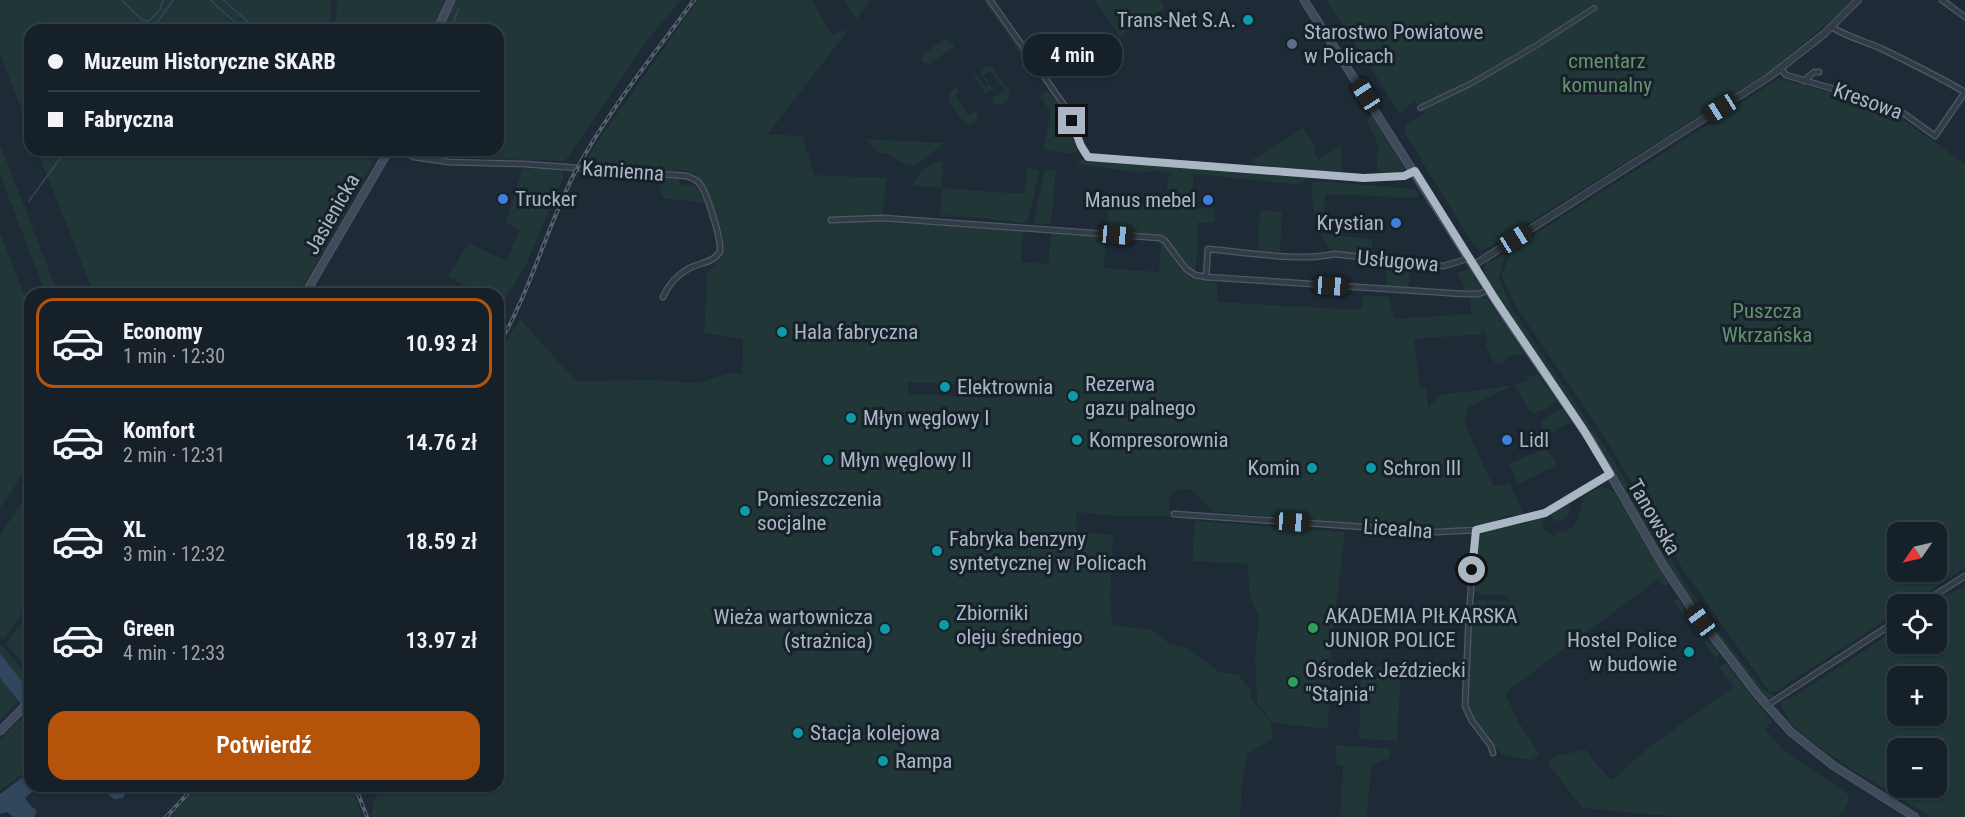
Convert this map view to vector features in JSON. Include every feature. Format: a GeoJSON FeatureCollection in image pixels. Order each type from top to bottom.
{"type":"FeatureCollection","features":[{"type":"Feature","properties":{"kind":"main road"},"geometry":{"type":"LineString","coordinates":[[440,24],[451,0]]}},
{"type":"Feature","properties":{"kind":"main road","name":"Tanowska"},"geometry":{"type":"LineString","coordinates":[[1304,0],[1490,290],[1581,425],[1678,590],[1766,706],[1791,732],[1820,756],[1913,817]]}},
{"type":"Feature","properties":{"kind":"main road","name":"Jasienicka"},"geometry":{"type":"LineString","coordinates":[[308,288],[386,156]]}},
{"type":"Feature","properties":{"kind":"main road"},"geometry":{"type":"LineString","coordinates":[[0,730],[24,707]]}},
{"type":"Feature","properties":{"kind":"street"},"geometry":{"type":"LineString","coordinates":[[990,0],[1064,105],[1088,157],[1364,178],[1404,176],[1415,171]]}},
{"type":"Feature","properties":{"kind":"street"},"geometry":{"type":"LineString","coordinates":[[1472,262],[1780,69],[1832,27],[1858,0]]}},
{"type":"Feature","properties":{"kind":"street"},"geometry":{"type":"LineString","coordinates":[[1942,0],[1965,17]]}},
{"type":"Feature","properties":{"kind":"street"},"geometry":{"type":"LineString","coordinates":[[1419,108],[1472,83],[1594,8]]}},
{"type":"Feature","properties":{"kind":"street","name":"Kresowa"},"geometry":{"type":"LineString","coordinates":[[1780,69],[1786,75],[1804,81],[1895,107],[1935,136],[1965,92],[1909,62],[1842,34],[1832,27]]}},
{"type":"Feature","properties":{"kind":"street"},"geometry":{"type":"LineString","coordinates":[[1804,81],[1814,72],[1819,72]]}},
{"type":"Feature","properties":{"kind":"street","name":"Kamienna"},"geometry":{"type":"LineString","coordinates":[[417,156],[449,162],[524,164],[682,175],[695,180],[705,195],[718,236],[720,251],[711,260],[685,270],[668,286],[663,297]]}},
{"type":"Feature","properties":{"kind":"street","name":"Usługowa"},"geometry":{"type":"LineString","coordinates":[[831,220],[882,218],[1160,238],[1190,272],[1206,277],[1441,293],[1478,294],[1490,290]]}},
{"type":"Feature","properties":{"kind":"street","name":"Usługowa"},"geometry":{"type":"LineString","coordinates":[[1206,277],[1208,249],[1286,255],[1334,254],[1444,266],[1472,262]]}},
{"type":"Feature","properties":{"kind":"street","name":"Licealna"},"geometry":{"type":"LineString","coordinates":[[1174,513],[1437,532],[1476,530],[1545,513],[1610,474]]}},
{"type":"Feature","properties":{"kind":"street"},"geometry":{"type":"LineString","coordinates":[[1476,530],[1465,705],[1472,721],[1491,746],[1493,753]]}},
{"type":"Feature","properties":{"kind":"street"},"geometry":{"type":"LineString","coordinates":[[1937,594],[1965,576]]}},
{"type":"Feature","properties":{"kind":"street"},"geometry":{"type":"LineString","coordinates":[[1766,706],[1887,627]]}},
{"type":"Feature","properties":{"kind":"green space"},"geometry":{"type":"Polygon","coordinates":[[[0,0],[332,0],[330,24],[24,24],[24,116],[0,55],[0,0]]]}},
{"type":"Feature","properties":{"kind":"green space"},"geometry":{"type":"Polygon","coordinates":[[[338,0],[445,0],[435,24],[335,24],[338,0]]]}},
{"type":"Feature","properties":{"kind":"green space"},"geometry":{"type":"Polygon","coordinates":[[[457,0],[681,0],[649,38],[565,161],[426,156],[504,156],[504,24],[444,24],[457,0]]]}},
{"type":"Feature","properties":{"kind":"green space"},"geometry":{"type":"Polygon","coordinates":[[[698,0],[812,0],[832,35],[849,29],[768,134],[803,136],[814,175],[886,178],[881,222],[1023,231],[1021,262],[1048,264],[1051,232],[1106,236],[1104,268],[1159,272],[1161,240],[1183,272],[1191,278],[1217,282],[1218,302],[1362,310],[1363,295],[1389,297],[1394,319],[1471,314],[1471,296],[1487,298],[1524,354],[1511,356],[1502,364],[1496,364],[1488,351],[1487,336],[1483,330],[1482,334],[1414,339],[1420,388],[1427,388],[1428,408],[1441,395],[1514,385],[1468,407],[1465,424],[1493,486],[1510,483],[1524,516],[1508,515],[1490,523],[1456,528],[1406,527],[1214,512],[1191,490],[1181,489],[1173,492],[1169,501],[1170,516],[1116,516],[1076,512],[1077,532],[1113,535],[1110,592],[1113,625],[1152,630],[1170,644],[1188,648],[1219,672],[1238,674],[1252,692],[1251,698],[1270,721],[1274,738],[1247,754],[1240,817],[372,817],[373,802],[377,792],[504,792],[504,344],[520,319],[576,381],[656,380],[698,383],[726,374],[742,373],[743,339],[704,333],[707,275],[723,252],[713,209],[699,178],[687,171],[584,165],[595,145],[698,0]],[[908,382],[908,394],[996,398],[997,387],[908,382]]]}},
{"type":"Feature","properties":{"kind":"green space"},"geometry":{"type":"Polygon","coordinates":[[[844,0],[868,0],[869,2],[856,20],[844,0]]]}},
{"type":"Feature","properties":{"kind":"green space"},"geometry":{"type":"Polygon","coordinates":[[[983,0],[987,0],[1028,61],[1025,60],[983,0]]]}},
{"type":"Feature","properties":{"kind":"green space"},"geometry":{"type":"Polygon","coordinates":[[[1094,0],[1160,0],[1165,8],[1120,37],[1094,0]]]}},
{"type":"Feature","properties":{"kind":"green space","name":"cmentarz komunalny"},"geometry":{"type":"Polygon","coordinates":[[[1326,0],[1851,0],[1838,14],[1772,70],[1494,245],[1480,251],[1470,239],[1406,135],[1405,125],[1424,114],[1415,101],[1400,113],[1326,0]]]}},
{"type":"Feature","properties":{"kind":"green space"},"geometry":{"type":"Polygon","coordinates":[[[948,40],[955,46],[929,64],[922,62],[923,54],[942,41],[948,40]]]}},
{"type":"Feature","properties":{"kind":"green space"},"geometry":{"type":"Polygon","coordinates":[[[985,66],[993,68],[1009,91],[1009,99],[1003,104],[996,104],[992,101],[993,97],[1005,91],[991,71],[984,75],[993,89],[986,94],[973,75],[978,76],[986,87],[988,86],[981,73],[985,66]]]}},
{"type":"Feature","properties":{"kind":"green space","name":"Puszcza Wkrzańska"},"geometry":{"type":"Polygon","coordinates":[[[1779,78],[1888,109],[1965,164],[1965,568],[1947,580],[1947,522],[1887,522],[1887,582],[1943,582],[1925,594],[1887,594],[1887,619],[1781,690],[1770,693],[1682,568],[1606,440],[1516,307],[1501,275],[1510,252],[1519,244],[1779,78]]]}},
{"type":"Feature","properties":{"kind":"green space"},"geometry":{"type":"Polygon","coordinates":[[[956,87],[959,92],[955,95],[969,115],[977,111],[978,119],[972,124],[964,123],[948,100],[949,93],[956,87]]]}},
{"type":"Feature","properties":{"kind":"green space"},"geometry":{"type":"Polygon","coordinates":[[[1047,91],[1066,118],[1078,149],[1076,153],[1067,154],[1044,149],[1050,111],[1040,96],[1047,91]]]}},
{"type":"Feature","properties":{"kind":"green space"},"geometry":{"type":"Polygon","coordinates":[[[1372,114],[1406,167],[1402,173],[1384,175],[1377,169],[1378,145],[1367,119],[1372,114]]]}},
{"type":"Feature","properties":{"kind":"green space"},"geometry":{"type":"Polygon","coordinates":[[[1303,128],[1316,148],[1313,151],[1319,159],[1341,144],[1342,172],[1256,165],[1250,161],[1303,128]]]}},
{"type":"Feature","properties":{"kind":"green space"},"geometry":{"type":"Polygon","coordinates":[[[867,139],[945,143],[914,166],[899,162],[887,153],[878,153],[867,139]]]}},
{"type":"Feature","properties":{"kind":"green space"},"geometry":{"type":"Polygon","coordinates":[[[0,144],[56,288],[44,288],[0,175],[0,144]]]}},
{"type":"Feature","properties":{"kind":"green space"},"geometry":{"type":"Polygon","coordinates":[[[39,156],[365,156],[374,161],[302,288],[92,288],[39,156]]]}},
{"type":"Feature","properties":{"kind":"green space"},"geometry":{"type":"Polygon","coordinates":[[[1081,159],[1307,178],[1302,184],[1292,184],[1194,174],[1192,195],[1188,198],[1181,197],[1167,188],[1170,175],[1173,174],[1158,170],[1143,173],[1076,164],[1081,159]]]}},
{"type":"Feature","properties":{"kind":"green space"},"geometry":{"type":"Polygon","coordinates":[[[943,161],[942,188],[913,186],[924,169],[943,161]]]}},
{"type":"Feature","properties":{"kind":"green space"},"geometry":{"type":"Polygon","coordinates":[[[522,168],[563,170],[563,178],[525,267],[504,301],[504,288],[468,288],[448,276],[469,243],[507,261],[519,230],[506,222],[522,168]]]}},
{"type":"Feature","properties":{"kind":"green space"},"geometry":{"type":"Polygon","coordinates":[[[1027,168],[1039,170],[1026,223],[950,215],[940,217],[942,188],[1025,194],[1027,168]]]}},
{"type":"Feature","properties":{"kind":"green space"},"geometry":{"type":"Polygon","coordinates":[[[1044,170],[1056,170],[1051,224],[1034,224],[1044,170]]]}},
{"type":"Feature","properties":{"kind":"green space"},"geometry":{"type":"Polygon","coordinates":[[[677,178],[682,186],[694,185],[704,203],[663,198],[658,180],[677,178]]]}},
{"type":"Feature","properties":{"kind":"green space"},"geometry":{"type":"Polygon","coordinates":[[[1316,181],[1413,189],[1418,192],[1418,198],[1325,194],[1323,234],[1373,239],[1371,257],[1347,254],[1333,250],[1322,238],[1316,219],[1312,190],[1312,183],[1316,181]]]}},
{"type":"Feature","properties":{"kind":"green space"},"geometry":{"type":"Polygon","coordinates":[[[1108,200],[1215,209],[1214,223],[1198,222],[1196,270],[1192,270],[1164,237],[1107,228],[1108,200]]]}},
{"type":"Feature","properties":{"kind":"green space"},"geometry":{"type":"Polygon","coordinates":[[[1260,210],[1282,212],[1280,252],[1258,250],[1260,210]]]}},
{"type":"Feature","properties":{"kind":"green space"},"geometry":{"type":"Polygon","coordinates":[[[0,232],[24,295],[24,347],[21,340],[24,350],[24,368],[21,375],[24,370],[24,472],[0,508],[0,284],[4,292],[0,282],[0,232]]]}},
{"type":"Feature","properties":{"kind":"green space"},"geometry":{"type":"Polygon","coordinates":[[[1505,255],[1499,278],[1512,309],[1613,459],[1683,580],[1763,689],[1775,697],[1765,699],[1761,697],[1676,584],[1491,289],[1486,279],[1486,265],[1489,260],[1491,262],[1505,255]]]}},
{"type":"Feature","properties":{"kind":"green space"},"geometry":{"type":"Polygon","coordinates":[[[1385,264],[1411,267],[1408,289],[1387,287],[1385,264]]]}},
{"type":"Feature","properties":{"kind":"green space"},"geometry":{"type":"Polygon","coordinates":[[[1469,268],[1480,290],[1463,291],[1464,285],[1457,273],[1469,268]]]}},
{"type":"Feature","properties":{"kind":"green space"},"geometry":{"type":"Polygon","coordinates":[[[1537,374],[1557,401],[1550,407],[1535,413],[1528,409],[1514,385],[1527,381],[1528,377],[1537,374]]]}},
{"type":"Feature","properties":{"kind":"green space"},"geometry":{"type":"Polygon","coordinates":[[[1563,409],[1570,422],[1537,441],[1535,431],[1543,427],[1541,421],[1563,409]]]}},
{"type":"Feature","properties":{"kind":"green space"},"geometry":{"type":"Polygon","coordinates":[[[1544,449],[1556,462],[1555,466],[1518,483],[1509,464],[1544,449]]]}},
{"type":"Feature","properties":{"kind":"green space"},"geometry":{"type":"Polygon","coordinates":[[[1600,487],[1610,489],[1615,493],[1669,582],[1664,586],[1657,580],[1505,693],[1518,721],[1539,753],[1533,760],[1500,753],[1470,712],[1467,696],[1472,602],[1477,603],[1478,600],[1509,601],[1509,596],[1478,594],[1473,591],[1477,541],[1493,529],[1540,518],[1545,520],[1542,523],[1545,530],[1555,536],[1555,532],[1568,530],[1576,522],[1583,497],[1600,487]]]}},
{"type":"Feature","properties":{"kind":"green space"},"geometry":{"type":"Polygon","coordinates":[[[24,500],[24,610],[3,639],[0,636],[0,535],[24,500]]]}},
{"type":"Feature","properties":{"kind":"green space"},"geometry":{"type":"Polygon","coordinates":[[[1568,503],[1571,506],[1567,518],[1560,522],[1553,520],[1551,513],[1568,503]]]}},
{"type":"Feature","properties":{"kind":"green space"},"geometry":{"type":"Polygon","coordinates":[[[1195,521],[1345,532],[1331,655],[1328,729],[1273,723],[1257,703],[1255,658],[1259,616],[1250,597],[1247,564],[1192,561],[1195,521]]]}},
{"type":"Feature","properties":{"kind":"green space"},"geometry":{"type":"Polygon","coordinates":[[[1965,585],[1965,817],[1931,817],[1899,798],[1947,798],[1947,738],[1887,738],[1887,790],[1816,745],[1789,722],[1780,702],[1792,698],[1887,636],[1887,654],[1947,654],[1947,596],[1965,585]]]}},
{"type":"Feature","properties":{"kind":"green space"},"geometry":{"type":"Polygon","coordinates":[[[1678,599],[1719,653],[1716,659],[1673,601],[1678,599]]]}},
{"type":"Feature","properties":{"kind":"green space"},"geometry":{"type":"Polygon","coordinates":[[[24,618],[24,665],[6,644],[24,618]]]}},
{"type":"Feature","properties":{"kind":"green space"},"geometry":{"type":"Polygon","coordinates":[[[0,643],[24,672],[24,684],[0,653],[0,643]]]}},
{"type":"Feature","properties":{"kind":"green space"},"geometry":{"type":"Polygon","coordinates":[[[1726,663],[1772,722],[1765,729],[1782,749],[1849,795],[1842,813],[1837,817],[1678,817],[1582,808],[1549,765],[1550,760],[1558,755],[1586,750],[1612,780],[1649,747],[1733,687],[1719,667],[1726,663]]]}},
{"type":"Feature","properties":{"kind":"green space"},"geometry":{"type":"Polygon","coordinates":[[[1361,666],[1401,669],[1397,741],[1359,739],[1361,666]]]}},
{"type":"Feature","properties":{"kind":"green space"},"geometry":{"type":"Polygon","coordinates":[[[0,678],[19,701],[0,720],[0,678]]]}},
{"type":"Feature","properties":{"kind":"green space"},"geometry":{"type":"Polygon","coordinates":[[[24,716],[24,773],[0,790],[0,740],[24,716]]]}},
{"type":"Feature","properties":{"kind":"green space"},"geometry":{"type":"Polygon","coordinates":[[[1336,745],[1391,749],[1389,758],[1371,766],[1367,817],[1340,817],[1343,766],[1335,764],[1336,745]]]}},
{"type":"Feature","properties":{"kind":"green space"},"geometry":{"type":"Polygon","coordinates":[[[194,792],[354,792],[362,817],[169,817],[194,792]]]}},
{"type":"Feature","properties":{"kind":"water"},"geometry":{"type":"Polygon","coordinates":[[[0,653],[24,684],[24,708],[0,678],[0,653]]]}},
{"type":"Feature","properties":{"kind":"water"},"geometry":{"type":"Polygon","coordinates":[[[24,776],[24,792],[32,792],[25,798],[37,811],[34,817],[14,817],[7,812],[0,814],[0,794],[24,776]]]}},
{"type":"Feature","properties":{"kind":"water"},"geometry":{"type":"Polygon","coordinates":[[[105,792],[126,792],[123,798],[114,799],[105,792]]]}},
{"type":"Feature","properties":{"kind":"waterway"},"geometry":{"type":"LineString","coordinates":[[122,0],[142,20],[149,21],[160,10],[163,0]]}},
{"type":"Feature","properties":{"kind":"waterway"},"geometry":{"type":"LineString","coordinates":[[156,24],[173,0]]}},
{"type":"Feature","properties":{"kind":"waterway"},"geometry":{"type":"LineString","coordinates":[[210,0],[237,24]]}},
{"type":"Feature","properties":{"kind":"waterway"},"geometry":{"type":"LineString","coordinates":[[223,0],[250,24]]}},
{"type":"Feature","properties":{"kind":"waterway"},"geometry":{"type":"LineString","coordinates":[[452,24],[459,8]]}},
{"type":"Feature","properties":{"kind":"waterway"},"geometry":{"type":"LineString","coordinates":[[29,201],[62,156]]}},
{"type":"Feature","properties":{"kind":"railway"},"geometry":{"type":"LineString","coordinates":[[504,335],[564,195],[587,151],[631,85],[694,0]]}},
{"type":"Feature","properties":{"kind":"railway"},"geometry":{"type":"LineString","coordinates":[[166,817],[189,792]]}},
{"type":"Feature","properties":{"kind":"railway"},"geometry":{"type":"LineString","coordinates":[[357,792],[367,817]]}},
{"type":"Feature","properties":{"kind":"place","name":"Trans-Net S.A."},"geometry":{"type":"Point","coordinates":[1248,20]}},
{"type":"Feature","properties":{"kind":"place","name":"Starostwo Powiatowe w Policach"},"geometry":{"type":"Point","coordinates":[1292,44]}},
{"type":"Feature","properties":{"kind":"place","name":"Trucker"},"geometry":{"type":"Point","coordinates":[503,199]}},
{"type":"Feature","properties":{"kind":"place","name":"Manus mebel"},"geometry":{"type":"Point","coordinates":[1208,200]}},
{"type":"Feature","properties":{"kind":"place","name":"Krystian"},"geometry":{"type":"Point","coordinates":[1396,223]}},
{"type":"Feature","properties":{"kind":"place","name":"Hala fabryczna"},"geometry":{"type":"Point","coordinates":[782,332]}},
{"type":"Feature","properties":{"kind":"place","name":"Elektrownia"},"geometry":{"type":"Point","coordinates":[945,387]}},
{"type":"Feature","properties":{"kind":"place","name":"Rezerwa gazu palnego"},"geometry":{"type":"Point","coordinates":[1073,396]}},
{"type":"Feature","properties":{"kind":"place","name":"Młyn węglowy I"},"geometry":{"type":"Point","coordinates":[851,418]}},
{"type":"Feature","properties":{"kind":"place","name":"Kompresorownia"},"geometry":{"type":"Point","coordinates":[1077,440]}},
{"type":"Feature","properties":{"kind":"place","name":"Lidl"},"geometry":{"type":"Point","coordinates":[1507,440]}},
{"type":"Feature","properties":{"kind":"place","name":"Młyn węglowy II"},"geometry":{"type":"Point","coordinates":[828,460]}},
{"type":"Feature","properties":{"kind":"place","name":"Komin"},"geometry":{"type":"Point","coordinates":[1312,468]}},
{"type":"Feature","properties":{"kind":"place","name":"Schron III"},"geometry":{"type":"Point","coordinates":[1371,468]}},
{"type":"Feature","properties":{"kind":"place","name":"Pomieszczenia socjalne"},"geometry":{"type":"Point","coordinates":[745,511]}},
{"type":"Feature","properties":{"kind":"place","name":"Fabryka benzyny syntetycznej w Policach"},"geometry":{"type":"Point","coordinates":[937,551]}},
{"type":"Feature","properties":{"kind":"place","name":"Zbiorniki oleju średniego"},"geometry":{"type":"Point","coordinates":[944,625]}},
{"type":"Feature","properties":{"kind":"place","name":"AKADEMIA PIŁKARSKA JUNIOR POLICE"},"geometry":{"type":"Point","coordinates":[1313,628]}},
{"type":"Feature","properties":{"kind":"place","name":"Wieża wartownicza (strażnica)"},"geometry":{"type":"Point","coordinates":[885,629]}},
{"type":"Feature","properties":{"kind":"place","name":"Hostel Police w budowie"},"geometry":{"type":"Point","coordinates":[1689,652]}},
{"type":"Feature","properties":{"kind":"place","name":"Ośrodek Jeździecki \"Stajnia\""},"geometry":{"type":"Point","coordinates":[1293,682]}},
{"type":"Feature","properties":{"kind":"place","name":"Stacja kolejowa"},"geometry":{"type":"Point","coordinates":[798,733]}},
{"type":"Feature","properties":{"kind":"place","name":"Rampa"},"geometry":{"type":"Point","coordinates":[883,761]}},
{"type":"Feature","properties":{"kind":"route"},"geometry":{"type":"LineString","coordinates":[[1072,121],[1083,152],[1088,157],[1364,178],[1404,176],[1415,171],[1495,299],[1583,429],[1610,474],[1545,513],[1476,530],[1472,570]]}}]}
